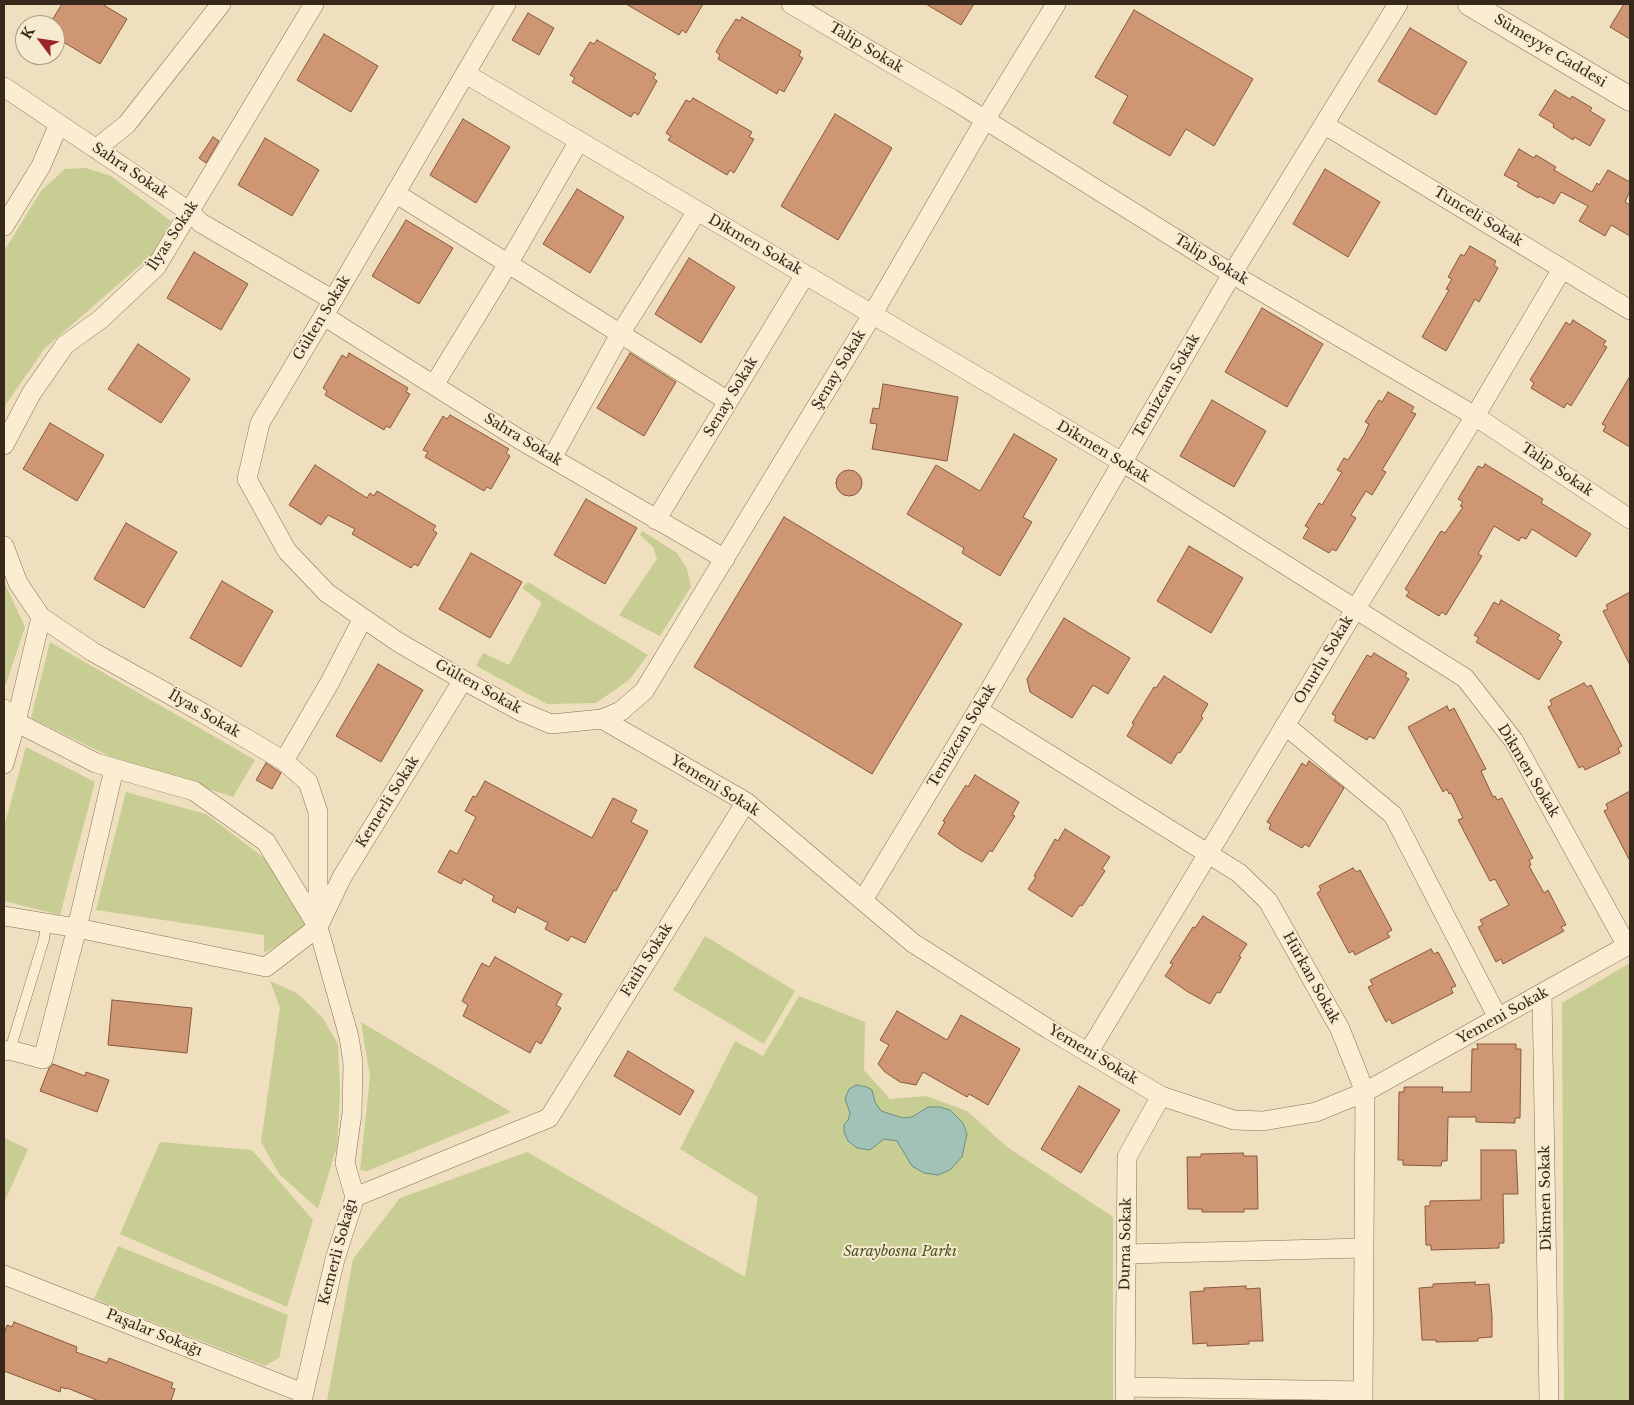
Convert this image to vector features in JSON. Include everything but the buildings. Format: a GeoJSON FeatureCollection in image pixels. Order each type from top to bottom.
{"type":"FeatureCollection","features":[{"type":"Feature","properties":{"kind":"street"},"geometry":{"type":"LineString","coordinates":[[96,148],[127,124],[220,4]]}},
{"type":"Feature","properties":{"kind":"street","name":"İlyas Sokak"},"geometry":{"type":"LineString","coordinates":[[4,445],[31,394],[64,345],[101,319],[156,268],[314,4]]}},
{"type":"Feature","properties":{"kind":"street","name":"Gülten Sokak"},"geometry":{"type":"LineString","coordinates":[[506,4],[260,423],[247,479],[287,551],[327,593],[398,642],[520,711],[551,724],[602,719]]}},
{"type":"Feature","properties":{"kind":"street","name":"Talip Sokak"},"geometry":{"type":"LineString","coordinates":[[791,4],[985,120],[1232,274],[1475,416],[1630,519]]}},
{"type":"Feature","properties":{"kind":"street","name":"Şenay Sokak"},"geometry":{"type":"LineString","coordinates":[[602,719],[621,711],[644,691],[872,315],[985,120],[1056,4]]}},
{"type":"Feature","properties":{"kind":"street","name":"Temizcan Sokak"},"geometry":{"type":"LineString","coordinates":[[863,900],[978,710],[1232,274],[1398,4]]}},
{"type":"Feature","properties":{"kind":"street","name":"Sümeyye Caddesi"},"geometry":{"type":"LineString","coordinates":[[1470,4],[1630,99]]}},
{"type":"Feature","properties":{"kind":"street","name":"Dikmen Sokak"},"geometry":{"type":"LineString","coordinates":[[466,74],[1122,462],[1465,678],[1514,741],[1629,945]]}},
{"type":"Feature","properties":{"kind":"street","name":"Sahra Sokak"},"geometry":{"type":"LineString","coordinates":[[4,87],[190,212],[201,222],[328,308],[434,385],[552,458],[725,559]]}},
{"type":"Feature","properties":{"kind":"street"},"geometry":{"type":"LineString","coordinates":[[4,226],[41,166],[59,124]]}},
{"type":"Feature","properties":{"kind":"street","name":"Tunceli Sokak"},"geometry":{"type":"LineString","coordinates":[[1324,125],[1630,310]]}},
{"type":"Feature","properties":{"kind":"street"},"geometry":{"type":"LineString","coordinates":[[434,385],[508,264],[579,141]]}},
{"type":"Feature","properties":{"kind":"street"},"geometry":{"type":"LineString","coordinates":[[395,193],[728,401]]}},
{"type":"Feature","properties":{"kind":"street"},"geometry":{"type":"LineString","coordinates":[[552,458],[620,334],[697,211]]}},
{"type":"Feature","properties":{"kind":"street","name":"Onurlu Sokak"},"geometry":{"type":"LineString","coordinates":[[1088,1053],[1356,608],[1475,416],[1562,269]]}},
{"type":"Feature","properties":{"kind":"street","name":"Senay Sokak"},"geometry":{"type":"LineString","coordinates":[[656,520],[805,274]]}},
{"type":"Feature","properties":{"kind":"street","name":"İlyas Sokak"},"geometry":{"type":"LineString","coordinates":[[4,546],[18,584],[41,617],[93,652],[203,713],[284,761],[308,782],[318,812],[318,927]]}},
{"type":"Feature","properties":{"kind":"street"},"geometry":{"type":"LineString","coordinates":[[4,764],[10,716],[41,617]]}},
{"type":"Feature","properties":{"kind":"street"},"geometry":{"type":"LineString","coordinates":[[284,761],[330,682],[364,618]]}},
{"type":"Feature","properties":{"kind":"street","name":"Kemerli Sokak"},"geometry":{"type":"LineString","coordinates":[[318,927],[347,868],[463,680]]}},
{"type":"Feature","properties":{"kind":"street","name":"Hürkan Sokak"},"geometry":{"type":"LineString","coordinates":[[978,710],[1239,873],[1268,901],[1340,1029],[1364,1092],[1363,1396]]}},
{"type":"Feature","properties":{"kind":"street"},"geometry":{"type":"LineString","coordinates":[[4,916],[76,928],[266,967],[318,927],[266,842],[194,791],[96,763],[10,716]]}},
{"type":"Feature","properties":{"kind":"street","name":"Yemeni Sokak"},"geometry":{"type":"LineString","coordinates":[[602,719],[746,802],[913,943],[1088,1053],[1162,1096],[1234,1120],[1263,1121],[1316,1112],[1364,1092],[1629,945]]}},
{"type":"Feature","properties":{"kind":"street"},"geometry":{"type":"LineString","coordinates":[[1285,725],[1393,815],[1498,1018]]}},
{"type":"Feature","properties":{"kind":"street"},"geometry":{"type":"LineString","coordinates":[[7,1050],[43,1059],[114,769]]}},
{"type":"Feature","properties":{"kind":"street","name":"Fatih Sokak"},"geometry":{"type":"LineString","coordinates":[[355,1197],[549,1118],[746,802]]}},
{"type":"Feature","properties":{"kind":"street","name":"Kemerli Sokağı"},"geometry":{"type":"LineString","coordinates":[[303,1397],[335,1259],[355,1197],[345,1163],[354,1089],[351,1054],[342,1012],[318,927]]}},
{"type":"Feature","properties":{"kind":"street","name":"Dikmen Sokak"},"geometry":{"type":"LineString","coordinates":[[1542,994],[1549,1401]]}},
{"type":"Feature","properties":{"kind":"street","name":"Durna Sokak"},"geometry":{"type":"LineString","coordinates":[[1125,1394],[1127,1157],[1162,1096]]}},
{"type":"Feature","properties":{"kind":"street"},"geometry":{"type":"LineString","coordinates":[[1126,1254],[1363,1248]]}},
{"type":"Feature","properties":{"kind":"street","name":"Paşalar Sokağı"},"geometry":{"type":"LineString","coordinates":[[4,1275],[303,1397]]}},
{"type":"Feature","properties":{"kind":"street"},"geometry":{"type":"LineString","coordinates":[[1125,1394],[1363,1396]]}},
{"type":"Feature","properties":{"kind":"lane"},"geometry":{"type":"LineString","coordinates":[[7,1050],[44,939],[46,924]]}},
{"type":"Feature","properties":{"kind":"green space"},"geometry":{"type":"Polygon","coordinates":[[[86,168],[111,176],[171,221],[152,255],[45,348],[4,407],[4,251],[41,191],[65,169],[86,168]]]}},
{"type":"Feature","properties":{"kind":"green space"},"geometry":{"type":"Polygon","coordinates":[[[642,531],[677,553],[687,569],[691,587],[660,636],[619,615],[657,559],[653,547],[640,535],[642,531]]]}},
{"type":"Feature","properties":{"kind":"green space"},"geometry":{"type":"Polygon","coordinates":[[[4,582],[25,627],[6,684],[4,685],[4,582]]]}},
{"type":"Feature","properties":{"kind":"green space"},"geometry":{"type":"Polygon","coordinates":[[[528,582],[648,655],[629,680],[596,703],[547,704],[476,666],[483,653],[509,665],[542,603],[522,588],[528,582]]]}},
{"type":"Feature","properties":{"kind":"green space"},"geometry":{"type":"Polygon","coordinates":[[[50,642],[255,760],[233,797],[109,756],[31,718],[50,642]]]}},
{"type":"Feature","properties":{"kind":"green space"},"geometry":{"type":"Polygon","coordinates":[[[26,747],[95,782],[60,915],[4,901],[4,827],[26,747]]]}},
{"type":"Feature","properties":{"kind":"green space"},"geometry":{"type":"Polygon","coordinates":[[[126,792],[206,814],[275,866],[308,918],[304,930],[264,953],[264,935],[96,910],[126,792]]]}},
{"type":"Feature","properties":{"kind":"green space"},"geometry":{"type":"Polygon","coordinates":[[[705,936],[795,991],[764,1044],[673,990],[705,936]]]}},
{"type":"Feature","properties":{"kind":"green space"},"geometry":{"type":"Polygon","coordinates":[[[1630,963],[1630,1401],[1564,1401],[1562,1003],[1630,963]]]}},
{"type":"Feature","properties":{"kind":"green space"},"geometry":{"type":"Polygon","coordinates":[[[270,981],[297,993],[322,1017],[338,1044],[340,1092],[337,1146],[318,1209],[279,1174],[261,1142],[280,1008],[270,981]]]}},
{"type":"Feature","properties":{"kind":"green space","name":"Saraybosna Parkı"},"geometry":{"type":"Polygon","coordinates":[[[799,996],[865,1022],[864,1070],[890,1099],[926,1096],[967,1111],[1007,1147],[1113,1217],[1113,1401],[327,1401],[353,1259],[400,1198],[527,1152],[745,1277],[758,1197],[680,1149],[735,1041],[763,1056],[799,996]]]}},
{"type":"Feature","properties":{"kind":"green space"},"geometry":{"type":"Polygon","coordinates":[[[361,1022],[511,1112],[367,1171],[360,1170],[370,1077],[361,1022]]]}},
{"type":"Feature","properties":{"kind":"green space"},"geometry":{"type":"Polygon","coordinates":[[[4,1138],[28,1149],[4,1203],[4,1138]]]}},
{"type":"Feature","properties":{"kind":"green space"},"geometry":{"type":"Polygon","coordinates":[[[160,1142],[252,1150],[313,1220],[287,1307],[120,1234],[160,1142]]]}},
{"type":"Feature","properties":{"kind":"green space"},"geometry":{"type":"Polygon","coordinates":[[[118,1246],[288,1315],[279,1358],[265,1366],[94,1299],[118,1246]]]}},
{"type":"Feature","properties":{"kind":"water"},"geometry":{"type":"Polygon","coordinates":[[[856,1085],[872,1090],[875,1102],[881,1111],[903,1118],[912,1117],[928,1107],[940,1107],[950,1110],[963,1123],[967,1134],[962,1157],[950,1170],[938,1175],[924,1173],[912,1166],[897,1141],[884,1139],[870,1150],[857,1148],[848,1141],[844,1132],[844,1125],[850,1113],[845,1099],[849,1089],[856,1085]]]}}]}
